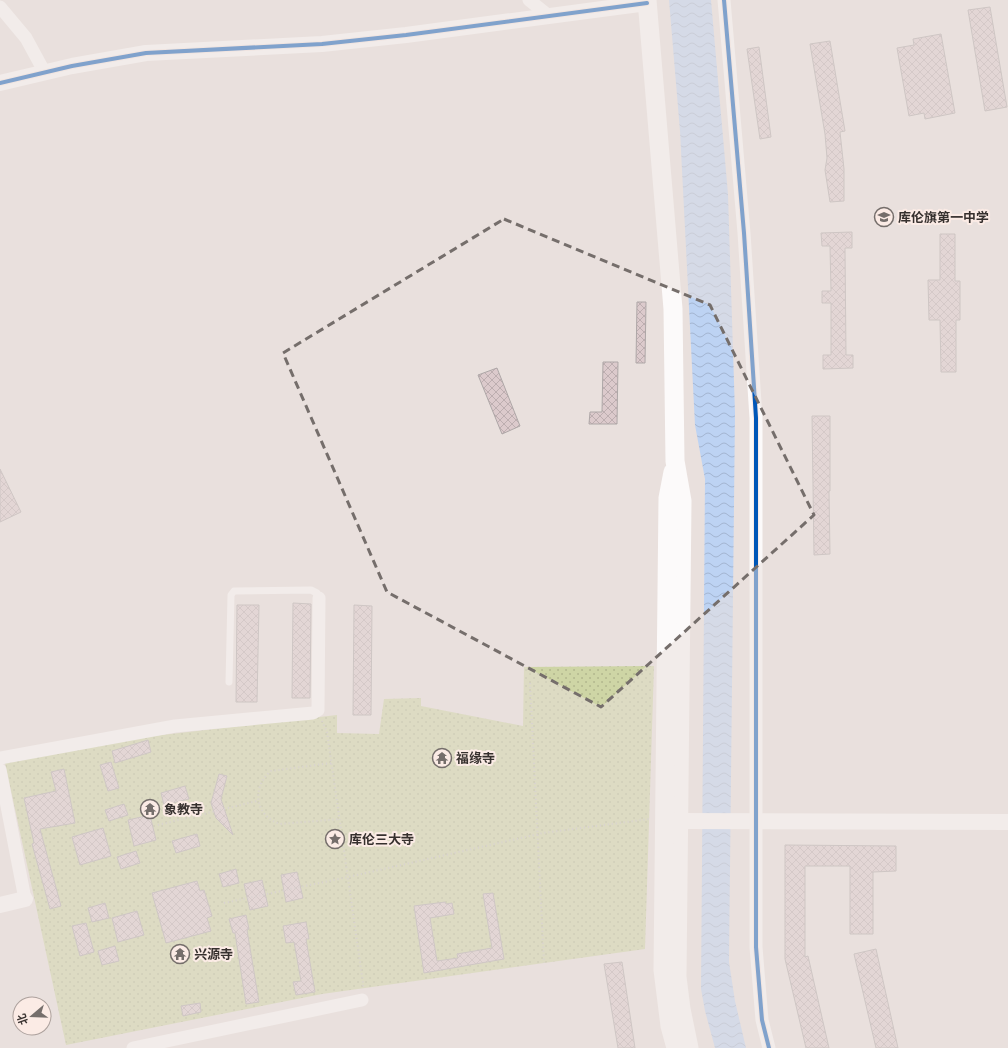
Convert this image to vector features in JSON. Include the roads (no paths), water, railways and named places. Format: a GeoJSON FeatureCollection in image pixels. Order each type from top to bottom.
{"type":"FeatureCollection","features":[{"type":"Feature","properties":{"kind":"main road"},"geometry":{"type":"LineString","coordinates":[[647,1],[673,310],[675,461],[668,498],[671,819],[677,977],[681,1009],[689,1048]]}},
{"type":"Feature","properties":{"kind":"main road"},"geometry":{"type":"LineString","coordinates":[[671,819],[663,970],[669,1019],[676,1048]]}},
{"type":"Feature","properties":{"kind":"street"},"geometry":{"type":"LineString","coordinates":[[529,0],[549,16]]}},
{"type":"Feature","properties":{"kind":"street"},"geometry":{"type":"LineString","coordinates":[[724,0],[744,233],[756,418],[756,948],[762,1020],[769,1048]]}},
{"type":"Feature","properties":{"kind":"street"},"geometry":{"type":"LineString","coordinates":[[0,83],[45,72],[146,53],[322,44],[549,16],[647,1]]}},
{"type":"Feature","properties":{"kind":"street"},"geometry":{"type":"LineString","coordinates":[[0,7],[26,38],[45,72]]}},
{"type":"Feature","properties":{"kind":"street"},"geometry":{"type":"LineString","coordinates":[[0,758],[175,726],[313,713],[318,710],[320,598]]}},
{"type":"Feature","properties":{"kind":"street"},"geometry":{"type":"LineString","coordinates":[[0,770],[25,899],[0,904]]}},
{"type":"Feature","properties":{"kind":"street"},"geometry":{"type":"LineString","coordinates":[[671,819],[756,822],[1008,822]]}},
{"type":"Feature","properties":{"kind":"street"},"geometry":{"type":"LineString","coordinates":[[133,1048],[362,1000]]}},
{"type":"Feature","properties":{"kind":"lane"},"geometry":{"type":"LineString","coordinates":[[229,682],[231,595],[234,592],[311,590],[317,593],[320,598]]}},
{"type":"Feature","properties":{"kind":"water"},"geometry":{"type":"Polygon","coordinates":[[[669,0],[711,0],[728,194],[735,413],[729,962],[735,1001],[746,1048],[715,1048],[701,989],[705,479],[695,425],[680,131],[669,0]]]}},
{"type":"Feature","properties":{"kind":"place","name":"库伦旗第一中学"},"geometry":{"type":"Point","coordinates":[884,217]}},
{"type":"Feature","properties":{"kind":"place","name":"福缘寺"},"geometry":{"type":"Point","coordinates":[442,758]}},
{"type":"Feature","properties":{"kind":"place","name":"象教寺"},"geometry":{"type":"Point","coordinates":[150,809]}},
{"type":"Feature","properties":{"kind":"place","name":"库伦三大寺"},"geometry":{"type":"Point","coordinates":[335,839]}},
{"type":"Feature","properties":{"kind":"place","name":"兴源寺"},"geometry":{"type":"Point","coordinates":[180,954]}}]}
